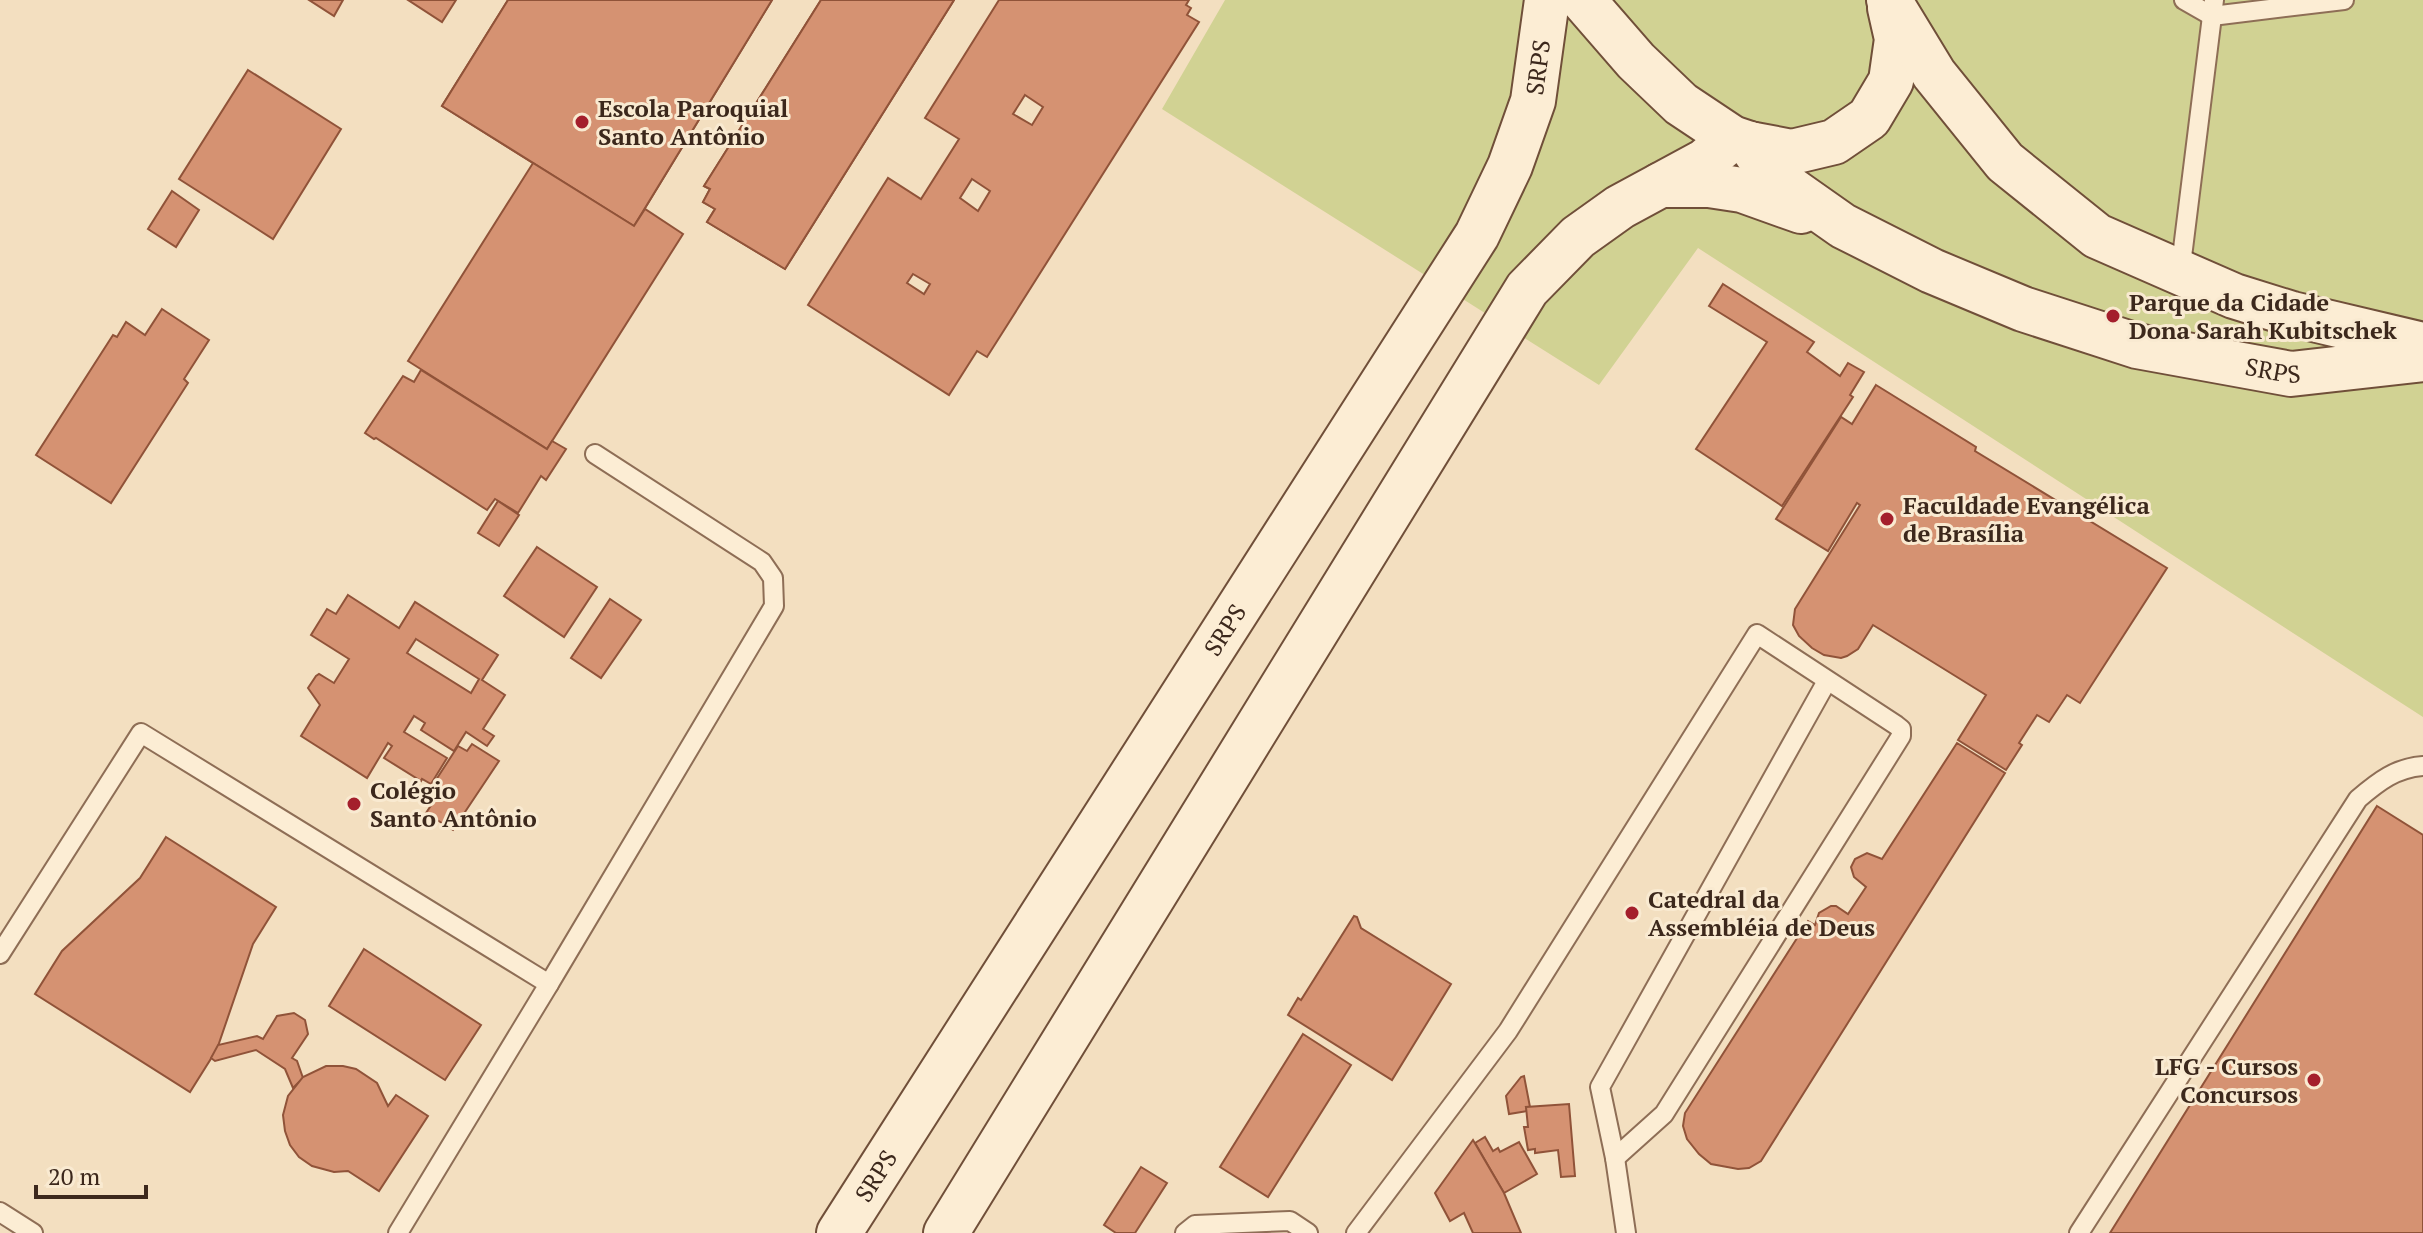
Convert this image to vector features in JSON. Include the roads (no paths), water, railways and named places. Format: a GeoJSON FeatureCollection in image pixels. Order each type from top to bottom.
{"type":"FeatureCollection","features":[{"type":"Feature","properties":{"kind":"main road"},"geometry":{"type":"LineString","coordinates":[[1527,0],[1539,53]]}},
{"type":"Feature","properties":{"kind":"main road","name":"SRPS"},"geometry":{"type":"LineString","coordinates":[[839,1233],[1477,235],[1510,166],[1533,101],[1547,0]]}},
{"type":"Feature","properties":{"kind":"main road"},"geometry":{"type":"LineString","coordinates":[[1583,0],[1636,61],[1681,104],[1741,141],[1792,152],[1834,142],[1869,118],[1891,81],[1897,39],[1888,0]]}},
{"type":"Feature","properties":{"kind":"main road"},"geometry":{"type":"LineString","coordinates":[[1888,0],[1934,74],[2005,162],[2097,236],[2234,296],[2292,314],[2423,345]]}},
{"type":"Feature","properties":{"kind":"main road"},"geometry":{"type":"LineString","coordinates":[[946,1233],[1527,289],[1578,237],[1620,207],[1741,141]]}},
{"type":"Feature","properties":{"kind":"main road","name":"SRPS"},"geometry":{"type":"LineString","coordinates":[[1741,141],[1772,176],[1843,226],[1945,277],[2023,309],[2137,346],[2291,374],[2423,359]]}},
{"type":"Feature","properties":{"kind":"main road"},"geometry":{"type":"LineString","coordinates":[[1659,185],[1709,185],[1742,190],[1843,226]]}},
{"type":"Feature","properties":{"kind":"lane"},"geometry":{"type":"LineString","coordinates":[[2184,0],[2213,8],[2344,0]]}},
{"type":"Feature","properties":{"kind":"lane"},"geometry":{"type":"LineString","coordinates":[[2180,273],[2213,8]]}},
{"type":"Feature","properties":{"kind":"lane"},"geometry":{"type":"LineString","coordinates":[[398,1233],[774,606],[773,578],[762,562],[595,454]]}},
{"type":"Feature","properties":{"kind":"lane"},"geometry":{"type":"LineString","coordinates":[[1356,1233],[1508,1031],[1757,634],[1896,725],[1901,729],[1901,736],[1664,1114],[1615,1158]]}},
{"type":"Feature","properties":{"kind":"lane"},"geometry":{"type":"LineString","coordinates":[[1626,1233],[1600,1087],[1827,681]]}},
{"type":"Feature","properties":{"kind":"lane"},"geometry":{"type":"LineString","coordinates":[[0,954],[141,733],[549,984]]}},
{"type":"Feature","properties":{"kind":"lane"},"geometry":{"type":"LineString","coordinates":[[2079,1233],[2358,799],[2383,778],[2406,767],[2423,766]]}},
{"type":"Feature","properties":{"kind":"lane"},"geometry":{"type":"LineString","coordinates":[[0,1212],[33,1233]]}},
{"type":"Feature","properties":{"kind":"lane"},"geometry":{"type":"LineString","coordinates":[[1185,1233],[1195,1225],[1290,1221],[1308,1233]]}},
{"type":"Feature","properties":{"kind":"place","name":"Escola Paroquial Santo Antônio"},"geometry":{"type":"Point","coordinates":[582,122]}},
{"type":"Feature","properties":{"kind":"place","name":"Parque da Cidade Dona Sarah Kubitschek"},"geometry":{"type":"Point","coordinates":[2113,316]}},
{"type":"Feature","properties":{"kind":"place","name":"Faculdade Evangélica de Brasília"},"geometry":{"type":"Point","coordinates":[1887,519]}},
{"type":"Feature","properties":{"kind":"place","name":"Colégio Santo Antônio"},"geometry":{"type":"Point","coordinates":[354,804]}},
{"type":"Feature","properties":{"kind":"place","name":"Catedral da Assembléia de Deus"},"geometry":{"type":"Point","coordinates":[1632,913]}},
{"type":"Feature","properties":{"kind":"place","name":"LFG - Cursos Concursos"},"geometry":{"type":"Point","coordinates":[2314,1080]}}]}
